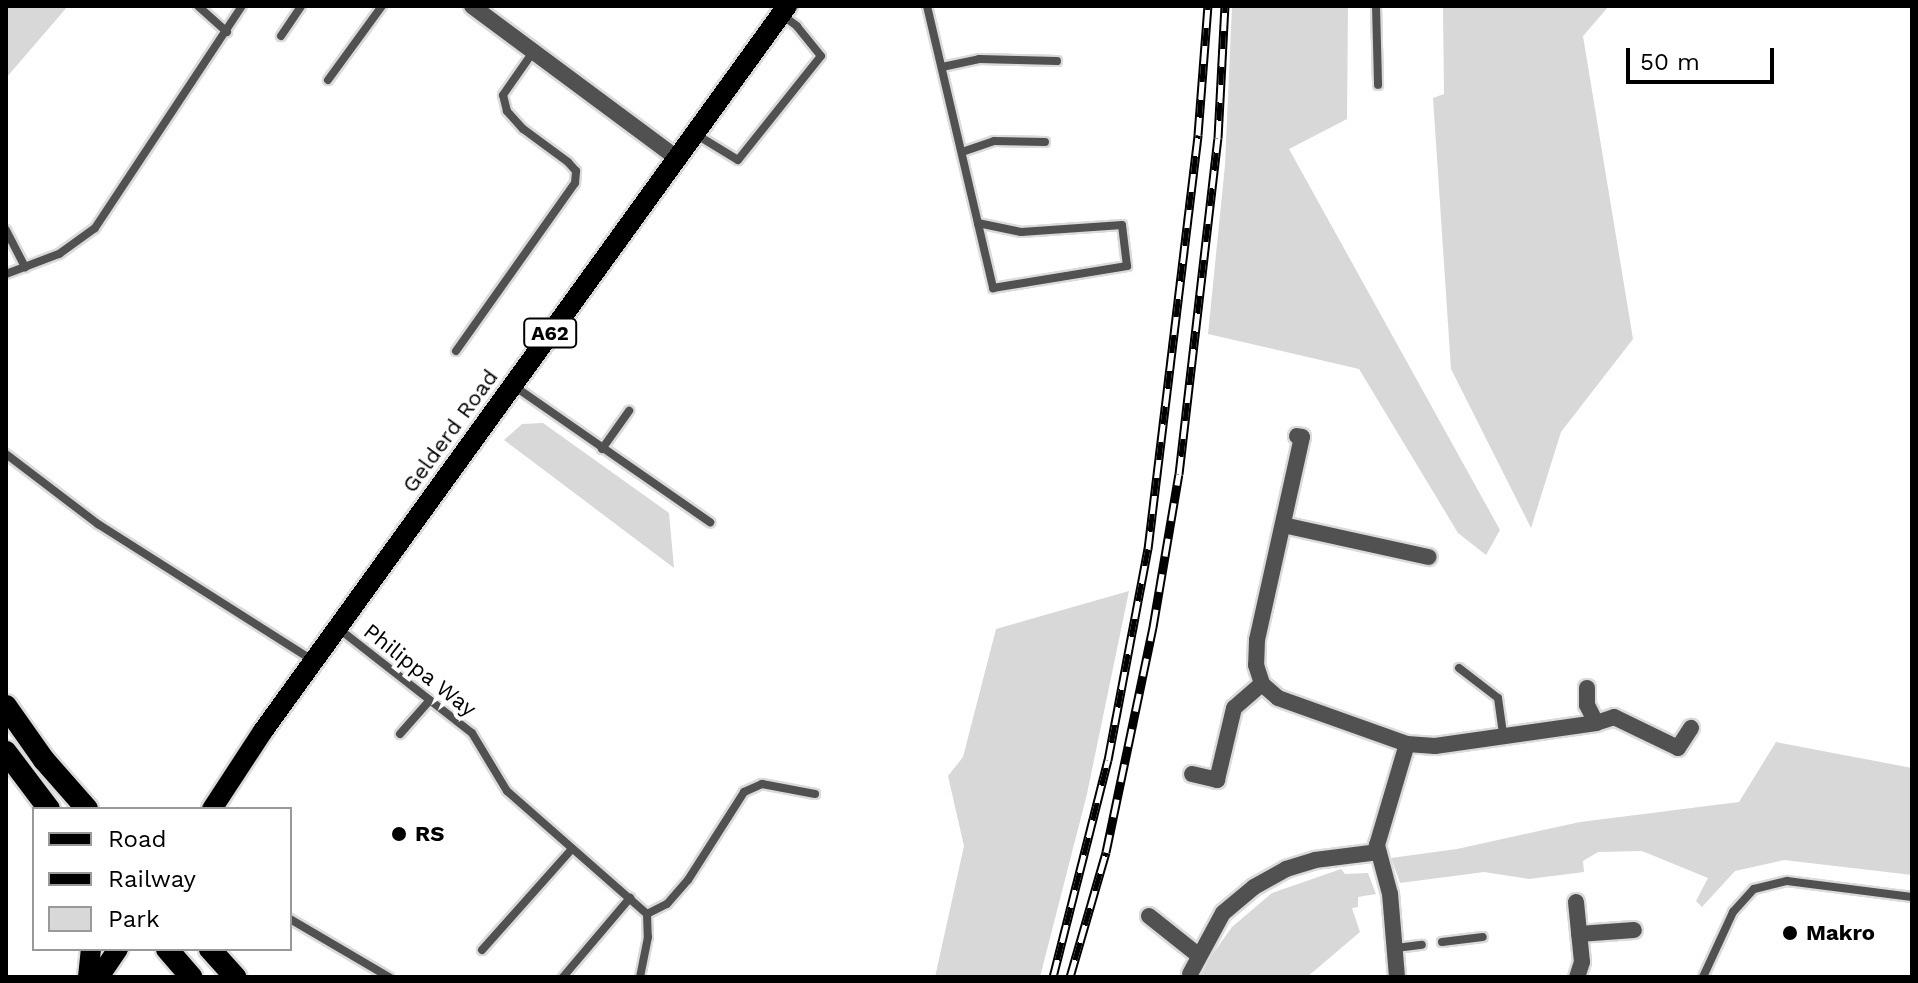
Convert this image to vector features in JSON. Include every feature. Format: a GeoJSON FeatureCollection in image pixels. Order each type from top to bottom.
{"type":"FeatureCollection","features":[{"type":"Feature","properties":{"kind":"highway"},"geometry":{"type":"LineString","coordinates":[[6,706],[44,760],[85,807]]}},
{"type":"Feature","properties":{"kind":"highway"},"geometry":{"type":"LineString","coordinates":[[6,752],[47,807]]}},
{"type":"Feature","properties":{"kind":"highway"},"geometry":{"type":"LineString","coordinates":[[169,951],[191,977]]}},
{"type":"Feature","properties":{"kind":"highway"},"geometry":{"type":"LineString","coordinates":[[213,951],[235,977]]}},
{"type":"Feature","properties":{"kind":"main road","name":"Gelderd Road"},"geometry":{"type":"LineString","coordinates":[[213,807],[337,628],[784,10]]}},
{"type":"Feature","properties":{"kind":"main road"},"geometry":{"type":"LineString","coordinates":[[88,977],[91,951]]}},
{"type":"Feature","properties":{"kind":"main road"},"geometry":{"type":"LineString","coordinates":[[99,977],[117,951]]}},
{"type":"Feature","properties":{"kind":"street"},"geometry":{"type":"LineString","coordinates":[[472,6],[677,158]]}},
{"type":"Feature","properties":{"kind":"street"},"geometry":{"type":"LineString","coordinates":[[1297,436],[1302,437],[1257,640],[1256,665],[1262,684],[1278,698],[1407,744],[1435,746],[1596,723],[1614,717],[1678,748],[1691,728]]}},
{"type":"Feature","properties":{"kind":"street"},"geometry":{"type":"LineString","coordinates":[[1283,525],[1429,557]]}},
{"type":"Feature","properties":{"kind":"street"},"geometry":{"type":"LineString","coordinates":[[1192,774],[1217,780],[1234,708],[1262,684]]}},
{"type":"Feature","properties":{"kind":"street"},"geometry":{"type":"LineString","coordinates":[[1587,688],[1587,705],[1596,723]]}},
{"type":"Feature","properties":{"kind":"street"},"geometry":{"type":"LineString","coordinates":[[1397,977],[1390,894],[1378,852],[1384,811],[1407,744]]}},
{"type":"Feature","properties":{"kind":"street"},"geometry":{"type":"LineString","coordinates":[[1190,974],[1223,913],[1254,887],[1286,869],[1315,860],[1378,852]]}},
{"type":"Feature","properties":{"kind":"street"},"geometry":{"type":"LineString","coordinates":[[1576,902],[1582,962],[1577,977]]}},
{"type":"Feature","properties":{"kind":"street"},"geometry":{"type":"LineString","coordinates":[[1149,916],[1198,955]]}},
{"type":"Feature","properties":{"kind":"street"},"geometry":{"type":"LineString","coordinates":[[1579,934],[1634,930]]}},
{"type":"Feature","properties":{"kind":"lane"},"geometry":{"type":"LineString","coordinates":[[198,6],[227,32]]}},
{"type":"Feature","properties":{"kind":"lane"},"geometry":{"type":"LineString","coordinates":[[6,274],[59,254],[95,228],[242,6]]}},
{"type":"Feature","properties":{"kind":"lane"},"geometry":{"type":"LineString","coordinates":[[281,36],[301,6]]}},
{"type":"Feature","properties":{"kind":"lane"},"geometry":{"type":"LineString","coordinates":[[328,80],[382,6]]}},
{"type":"Feature","properties":{"kind":"lane"},"geometry":{"type":"LineString","coordinates":[[927,6],[993,288],[1127,266],[1122,225],[1021,232],[978,223]]}},
{"type":"Feature","properties":{"kind":"lane"},"geometry":{"type":"LineString","coordinates":[[1376,6],[1378,85]]}},
{"type":"Feature","properties":{"kind":"lane"},"geometry":{"type":"LineString","coordinates":[[695,134],[738,160],[821,56],[784,10]]}},
{"type":"Feature","properties":{"kind":"lane"},"geometry":{"type":"LineString","coordinates":[[456,351],[575,183],[576,171],[568,162],[523,129],[507,111],[503,95],[533,52]]}},
{"type":"Feature","properties":{"kind":"lane"},"geometry":{"type":"LineString","coordinates":[[942,67],[979,59],[1057,61]]}},
{"type":"Feature","properties":{"kind":"lane"},"geometry":{"type":"LineString","coordinates":[[962,152],[994,141],[1045,142]]}},
{"type":"Feature","properties":{"kind":"lane"},"geometry":{"type":"LineString","coordinates":[[6,230],[25,267]]}},
{"type":"Feature","properties":{"kind":"lane"},"geometry":{"type":"LineString","coordinates":[[513,385],[710,522]]}},
{"type":"Feature","properties":{"kind":"lane"},"geometry":{"type":"LineString","coordinates":[[602,449],[629,411]]}},
{"type":"Feature","properties":{"kind":"lane"},"geometry":{"type":"LineString","coordinates":[[6,454],[98,524],[314,661]]}},
{"type":"Feature","properties":{"kind":"lane","name":"Philippa Way"},"geometry":{"type":"LineString","coordinates":[[337,628],[472,733],[507,791],[647,914]]}},
{"type":"Feature","properties":{"kind":"lane"},"geometry":{"type":"LineString","coordinates":[[1459,668],[1498,698],[1503,734]]}},
{"type":"Feature","properties":{"kind":"lane"},"geometry":{"type":"LineString","coordinates":[[400,734],[430,700]]}},
{"type":"Feature","properties":{"kind":"lane"},"geometry":{"type":"LineString","coordinates":[[640,977],[648,937],[647,914],[667,904],[688,880],[744,792],[762,784],[815,794]]}},
{"type":"Feature","properties":{"kind":"lane"},"geometry":{"type":"LineString","coordinates":[[482,950],[572,849]]}},
{"type":"Feature","properties":{"kind":"lane"},"geometry":{"type":"LineString","coordinates":[[1703,977],[1733,912],[1754,889],[1787,881],[1912,897]]}},
{"type":"Feature","properties":{"kind":"lane"},"geometry":{"type":"LineString","coordinates":[[563,977],[630,898]]}},
{"type":"Feature","properties":{"kind":"lane"},"geometry":{"type":"LineString","coordinates":[[292,920],[389,977]]}},
{"type":"Feature","properties":{"kind":"lane"},"geometry":{"type":"LineString","coordinates":[[1442,942],[1483,937]]}},
{"type":"Feature","properties":{"kind":"lane"},"geometry":{"type":"LineString","coordinates":[[1396,948],[1422,945]]}},
{"type":"Feature","properties":{"kind":"green space"},"geometry":{"type":"Polygon","coordinates":[[[8,6],[68,6],[6,78],[6,9],[8,6]]]}},
{"type":"Feature","properties":{"kind":"green space"},"geometry":{"type":"Polygon","coordinates":[[[1232,6],[1348,6],[1347,119],[1289,149],[1500,530],[1486,555],[1458,533],[1359,369],[1208,334],[1225,165],[1232,6]]]}},
{"type":"Feature","properties":{"kind":"green space"},"geometry":{"type":"Polygon","coordinates":[[[1443,6],[1609,6],[1583,36],[1633,339],[1561,432],[1531,528],[1451,369],[1433,98],[1444,94],[1443,6]]]}},
{"type":"Feature","properties":{"kind":"green space"},"geometry":{"type":"Polygon","coordinates":[[[543,423],[669,513],[674,568],[504,440],[522,424],[543,423]]]}},
{"type":"Feature","properties":{"kind":"green space"},"geometry":{"type":"Polygon","coordinates":[[[1129,591],[1087,794],[1040,977],[935,977],[964,846],[948,776],[963,757],[996,629],[1129,591]]]}},
{"type":"Feature","properties":{"kind":"green space"},"geometry":{"type":"Polygon","coordinates":[[[1776,742],[1912,768],[1912,875],[1784,860],[1735,871],[1702,907],[1696,901],[1708,878],[1642,851],[1598,852],[1583,861],[1584,872],[1529,879],[1484,872],[1400,883],[1391,858],[1457,849],[1580,822],[1739,802],[1776,742]]]}},
{"type":"Feature","properties":{"kind":"green space"},"geometry":{"type":"Polygon","coordinates":[[[1341,869],[1345,874],[1368,873],[1376,894],[1358,897],[1358,907],[1352,908],[1360,932],[1307,977],[1196,977],[1232,927],[1272,893],[1341,869]]]}},
{"type":"Feature","properties":{"kind":"railway"},"geometry":{"type":"LineString","coordinates":[[1053,977],[1108,760],[1148,549],[1198,135],[1208,6]]}},
{"type":"Feature","properties":{"kind":"railway"},"geometry":{"type":"LineString","coordinates":[[1070,977],[1106,852],[1153,627],[1179,474],[1218,138],[1225,6]]}},
{"type":"Feature","properties":{"kind":"place","name":"RS"},"geometry":{"type":"Point","coordinates":[399,834]}},
{"type":"Feature","properties":{"kind":"place","name":"Makro"},"geometry":{"type":"Point","coordinates":[1790,933]}}]}
